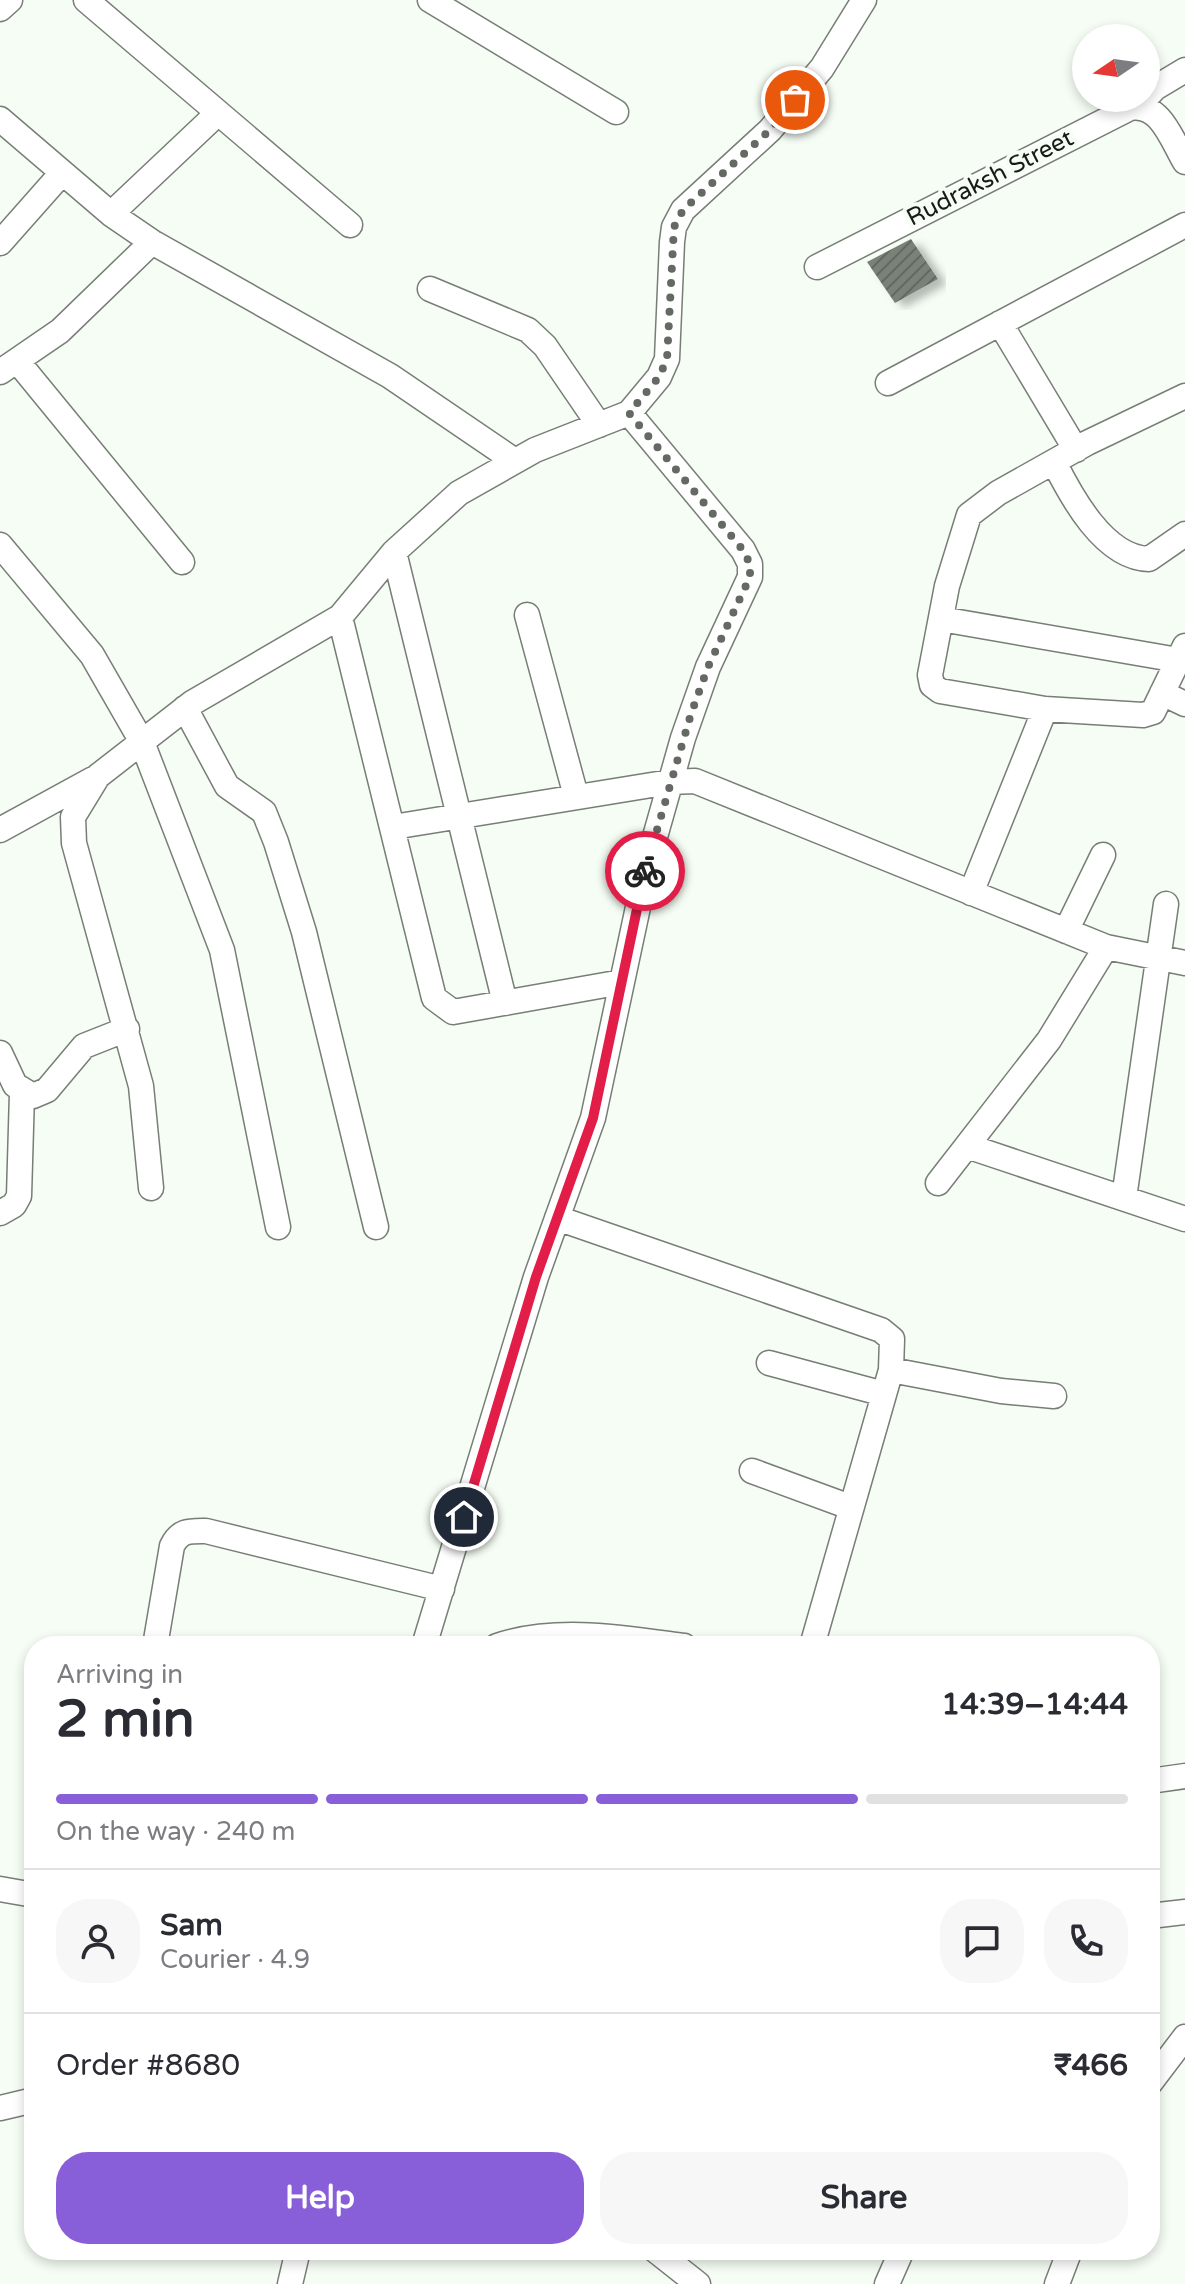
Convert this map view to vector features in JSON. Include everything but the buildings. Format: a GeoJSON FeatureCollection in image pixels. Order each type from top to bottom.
{"type":"FeatureCollection","features":[{"type":"Feature","properties":{"kind":"street"},"geometry":{"type":"LineString","coordinates":[[0,9],[10,0]]}},
{"type":"Feature","properties":{"kind":"street"},"geometry":{"type":"LineString","coordinates":[[430,0],[616,112]]}},
{"type":"Feature","properties":{"kind":"street"},"geometry":{"type":"LineString","coordinates":[[0,830],[98,776],[185,708],[340,617],[394,552],[459,493],[515,461],[629,413],[659,377],[667,359],[672,242],[674,227],[683,210],[770,130],[822,68],[864,0]]}},
{"type":"Feature","properties":{"kind":"street"},"geometry":{"type":"LineString","coordinates":[[98,4],[218,113],[350,225]]}},
{"type":"Feature","properties":{"kind":"street","name":"Rudraksh Street"},"geometry":{"type":"LineString","coordinates":[[1160,85],[1185,70]]}},
{"type":"Feature","properties":{"kind":"street","name":"Rudraksh Street"},"geometry":{"type":"LineString","coordinates":[[817,267],[1126,112]]}},
{"type":"Feature","properties":{"kind":"street"},"geometry":{"type":"LineString","coordinates":[[1155,112],[1185,162]]}},
{"type":"Feature","properties":{"kind":"street"},"geometry":{"type":"LineString","coordinates":[[111,214],[218,113]]}},
{"type":"Feature","properties":{"kind":"street"},"geometry":{"type":"LineString","coordinates":[[0,119],[111,214],[152,242],[390,376],[515,461]]}},
{"type":"Feature","properties":{"kind":"street"},"geometry":{"type":"LineString","coordinates":[[0,243],[62,173]]}},
{"type":"Feature","properties":{"kind":"street"},"geometry":{"type":"LineString","coordinates":[[888,383],[1185,225]]}},
{"type":"Feature","properties":{"kind":"street"},"geometry":{"type":"LineString","coordinates":[[152,242],[60,331],[9,367],[182,562]]}},
{"type":"Feature","properties":{"kind":"street"},"geometry":{"type":"LineString","coordinates":[[430,289],[528,330],[545,346],[599,425]]}},
{"type":"Feature","properties":{"kind":"street"},"geometry":{"type":"LineString","coordinates":[[1000,323],[1076,450]]}},
{"type":"Feature","properties":{"kind":"street"},"geometry":{"type":"LineString","coordinates":[[941,619],[1182,653],[1153,712],[1143,715],[1045,709],[940,691],[932,685],[930,675],[941,619],[969,515],[998,493],[1054,462],[1185,396]]}},
{"type":"Feature","properties":{"kind":"street"},"geometry":{"type":"LineString","coordinates":[[427,1636],[557,1218],[593,1118],[647,865],[670,782],[708,667],[747,586],[750,564],[743,550],[629,413]]}},
{"type":"Feature","properties":{"kind":"street"},"geometry":{"type":"LineString","coordinates":[[1054,462],[1085,518],[1129,556],[1149,559],[1185,534]]}},
{"type":"Feature","properties":{"kind":"street"},"geometry":{"type":"LineString","coordinates":[[0,545],[92,655],[142,742],[222,950],[278,1227]]}},
{"type":"Feature","properties":{"kind":"street"},"geometry":{"type":"LineString","coordinates":[[394,552],[505,1003]]}},
{"type":"Feature","properties":{"kind":"street"},"geometry":{"type":"LineString","coordinates":[[527,615],[576,796]]}},
{"type":"Feature","properties":{"kind":"street"},"geometry":{"type":"LineString","coordinates":[[340,617],[434,998],[453,1012],[622,982]]}},
{"type":"Feature","properties":{"kind":"street"},"geometry":{"type":"LineString","coordinates":[[1162,693],[1185,704]]}},
{"type":"Feature","properties":{"kind":"street"},"geometry":{"type":"LineString","coordinates":[[185,708],[227,786],[264,812],[276,842],[304,932],[376,1227]]}},
{"type":"Feature","properties":{"kind":"street"},"geometry":{"type":"LineString","coordinates":[[971,893],[1045,709]]}},
{"type":"Feature","properties":{"kind":"street"},"geometry":{"type":"LineString","coordinates":[[98,776],[83,797],[71,827],[141,1086],[151,1188]]}},
{"type":"Feature","properties":{"kind":"street"},"geometry":{"type":"LineString","coordinates":[[393,827],[670,782],[711,785],[1106,947],[1185,963]]}},
{"type":"Feature","properties":{"kind":"street"},"geometry":{"type":"LineString","coordinates":[[1066,931],[1103,855]]}},
{"type":"Feature","properties":{"kind":"street"},"geometry":{"type":"LineString","coordinates":[[1124,1198],[1166,904]]}},
{"type":"Feature","properties":{"kind":"street"},"geometry":{"type":"LineString","coordinates":[[938,1183],[1049,1040],[1106,947]]}},
{"type":"Feature","properties":{"kind":"street"},"geometry":{"type":"LineString","coordinates":[[22,1093],[33,1096],[47,1090],[84,1046],[127,1029]]}},
{"type":"Feature","properties":{"kind":"street"},"geometry":{"type":"LineString","coordinates":[[0,1053],[22,1093],[19,1196],[14,1205],[0,1213]]}},
{"type":"Feature","properties":{"kind":"street"},"geometry":{"type":"LineString","coordinates":[[967,1146],[1185,1219]]}},
{"type":"Feature","properties":{"kind":"street"},"geometry":{"type":"LineString","coordinates":[[557,1218],[881,1330],[892,1339],[891,1370],[815,1636]]}},
{"type":"Feature","properties":{"kind":"street"},"geometry":{"type":"LineString","coordinates":[[769,1363],[884,1394]]}},
{"type":"Feature","properties":{"kind":"street"},"geometry":{"type":"LineString","coordinates":[[891,1370],[1001,1391],[1054,1396]]}},
{"type":"Feature","properties":{"kind":"street"},"geometry":{"type":"LineString","coordinates":[[752,1471],[850,1507]]}},
{"type":"Feature","properties":{"kind":"street"},"geometry":{"type":"LineString","coordinates":[[157,1636],[172,1546],[178,1536],[187,1531],[206,1531],[442,1589]]}},
{"type":"Feature","properties":{"kind":"street"},"geometry":{"type":"LineString","coordinates":[[1160,1780],[1185,1776]]}},
{"type":"Feature","properties":{"kind":"street"},"geometry":{"type":"LineString","coordinates":[[0,1889],[24,1893]]}},
{"type":"Feature","properties":{"kind":"street"},"geometry":{"type":"LineString","coordinates":[[1160,1915],[1185,1912]]}},
{"type":"Feature","properties":{"kind":"street"},"geometry":{"type":"LineString","coordinates":[[1160,2070],[1185,2037]]}},
{"type":"Feature","properties":{"kind":"street"},"geometry":{"type":"LineString","coordinates":[[0,2108],[24,2102]]}},
{"type":"Feature","properties":{"kind":"street"},"geometry":{"type":"LineString","coordinates":[[290,2284],[296,2260]]}},
{"type":"Feature","properties":{"kind":"street"},"geometry":{"type":"LineString","coordinates":[[668,2260],[698,2284]]}},
{"type":"Feature","properties":{"kind":"street"},"geometry":{"type":"LineString","coordinates":[[887,2284],[898,2260]]}},
{"type":"Feature","properties":{"kind":"street"},"geometry":{"type":"LineString","coordinates":[[1057,2284],[1066,2260]]}},
{"type":"Feature","properties":{"kind":"way so far"},"geometry":{"type":"LineString","coordinates":[[645,871],[683,738],[708,667],[747,586],[750,564],[743,550],[629,413],[659,377],[667,359],[671,342],[672,242],[674,227],[683,210],[770,130],[795,100]]}},
{"type":"Feature","properties":{"kind":"route"},"geometry":{"type":"LineString","coordinates":[[464,1517],[536,1277],[593,1118],[645,871]]}}]}
